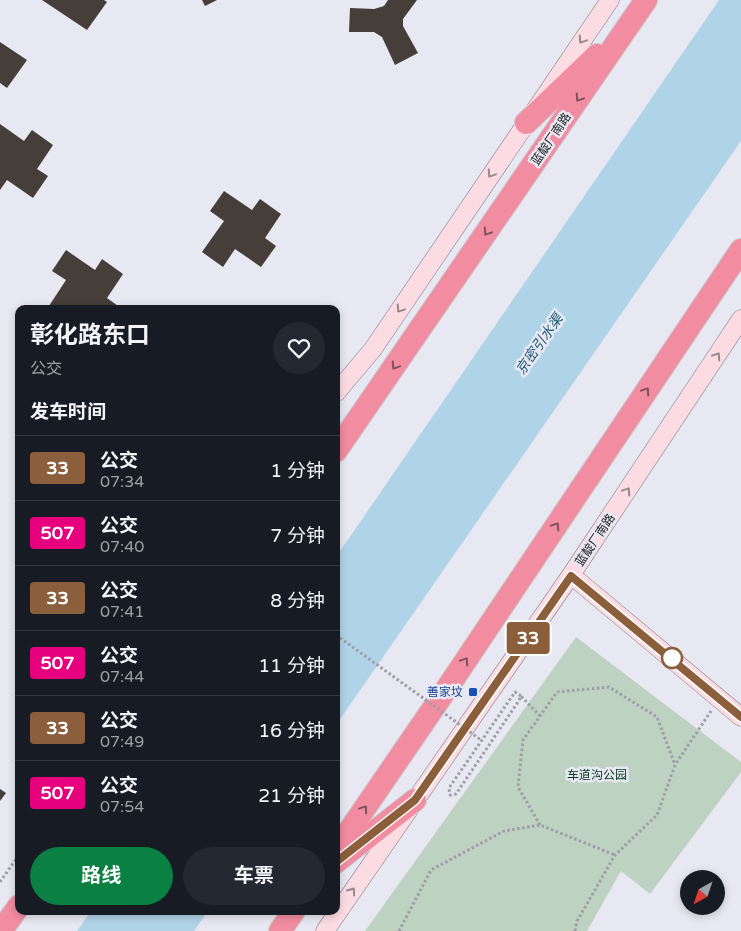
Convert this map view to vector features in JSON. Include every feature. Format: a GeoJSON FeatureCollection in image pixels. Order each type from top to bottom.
{"type":"FeatureCollection","features":[{"type":"Feature","properties":{"kind":"highway","name":"蓝靛厂南路"},"geometry":{"type":"LineString","coordinates":[[340,445],[646,0]]}},
{"type":"Feature","properties":{"kind":"highway"},"geometry":{"type":"LineString","coordinates":[[526,122],[629,25]]}},
{"type":"Feature","properties":{"kind":"highway"},"geometry":{"type":"LineString","coordinates":[[340,844],[452,681],[741,250]]}},
{"type":"Feature","properties":{"kind":"highway"},"geometry":{"type":"LineString","coordinates":[[340,859],[415,800]]}},
{"type":"Feature","properties":{"kind":"highway"},"geometry":{"type":"LineString","coordinates":[[1,931],[15,912]]}},
{"type":"Feature","properties":{"kind":"highway"},"geometry":{"type":"LineString","coordinates":[[280,931],[291,915]]}},
{"type":"Feature","properties":{"kind":"street"},"geometry":{"type":"LineString","coordinates":[[340,388],[373,349],[610,0]]}},
{"type":"Feature","properties":{"kind":"street","name":"蓝靛厂南路"},"geometry":{"type":"LineString","coordinates":[[340,909],[571,576],[741,319]]}},
{"type":"Feature","properties":{"kind":"street"},"geometry":{"type":"LineString","coordinates":[[571,576],[741,717]]}},
{"type":"Feature","properties":{"kind":"street","name":"蓝靛厂南路"},"geometry":{"type":"LineString","coordinates":[[325,931],[336,915]]}},
{"type":"Feature","properties":{"kind":"path"},"geometry":{"type":"LineString","coordinates":[[340,638],[482,740]]}},
{"type":"Feature","properties":{"kind":"path"},"geometry":{"type":"LineString","coordinates":[[540,825],[518,787],[523,740],[557,692],[609,687],[657,717],[675,765]]}},
{"type":"Feature","properties":{"kind":"path"},"geometry":{"type":"LineString","coordinates":[[521,696],[456,794],[450,795],[449,788],[515,692],[521,696],[540,716]]}},
{"type":"Feature","properties":{"kind":"path"},"geometry":{"type":"LineString","coordinates":[[575,931],[577,921],[615,855],[657,815],[675,765],[719,699]]}},
{"type":"Feature","properties":{"kind":"path"},"geometry":{"type":"LineString","coordinates":[[399,931],[430,870],[504,831],[540,825],[615,855]]}},
{"type":"Feature","properties":{"kind":"path"},"geometry":{"type":"LineString","coordinates":[[0,882],[15,861]]}},
{"type":"Feature","properties":{"kind":"green space","name":"车道沟公园"},"geometry":{"type":"Polygon","coordinates":[[[576,637],[741,762],[741,772],[650,894],[621,871],[587,931],[365,931],[576,637]]]}},
{"type":"Feature","properties":{"kind":"water","name":"京密引水渠"},"geometry":{"type":"Polygon","coordinates":[[[719,0],[741,0],[741,141],[340,719],[340,551],[719,0]]]}},
{"type":"Feature","properties":{"kind":"water"},"geometry":{"type":"Polygon","coordinates":[[[88,915],[205,915],[194,931],[77,931],[88,915]]]}},
{"type":"Feature","properties":{"kind":"building"},"geometry":{"type":"Polygon","coordinates":[[[42,0],[104,0],[107,2],[87,30],[42,0]]]}},
{"type":"Feature","properties":{"kind":"building"},"geometry":{"type":"Polygon","coordinates":[[[202,0],[217,0],[205,6],[202,0]]]}},
{"type":"Feature","properties":{"kind":"building"},"geometry":{"type":"Polygon","coordinates":[[[388,0],[417,0],[403,19],[403,26],[418,53],[395,65],[382,37],[374,32],[349,32],[350,8],[374,9],[384,6],[388,0]]]}},
{"type":"Feature","properties":{"kind":"building"},"geometry":{"type":"Polygon","coordinates":[[[0,42],[27,60],[7,88],[0,83],[0,42]]]}},
{"type":"Feature","properties":{"kind":"building"},"geometry":{"type":"Polygon","coordinates":[[[0,124],[24,141],[32,130],[53,145],[37,169],[48,176],[33,198],[7,180],[0,190],[0,124]]]}},
{"type":"Feature","properties":{"kind":"building"},"geometry":{"type":"Polygon","coordinates":[[[224,191],[252,210],[260,199],[281,214],[265,238],[276,246],[261,267],[235,249],[223,267],[202,252],[224,221],[210,211],[224,191]]]}},
{"type":"Feature","properties":{"kind":"building"},"geometry":{"type":"Polygon","coordinates":[[[66,250],[95,270],[102,259],[123,274],[107,298],[117,305],[50,305],[66,280],[52,271],[66,250]]]}},
{"type":"Feature","properties":{"kind":"building"},"geometry":{"type":"Polygon","coordinates":[[[0,789],[6,793],[0,801],[0,789]]]}},
{"type":"Feature","properties":{"kind":"bus line","name":"33"},"geometry":{"type":"LineString","coordinates":[[340,859],[415,800],[571,576],[741,717]]}},
{"type":"Feature","properties":{"kind":"place","name":"善家坟"},"geometry":{"type":"Point","coordinates":[473,692]}}]}
